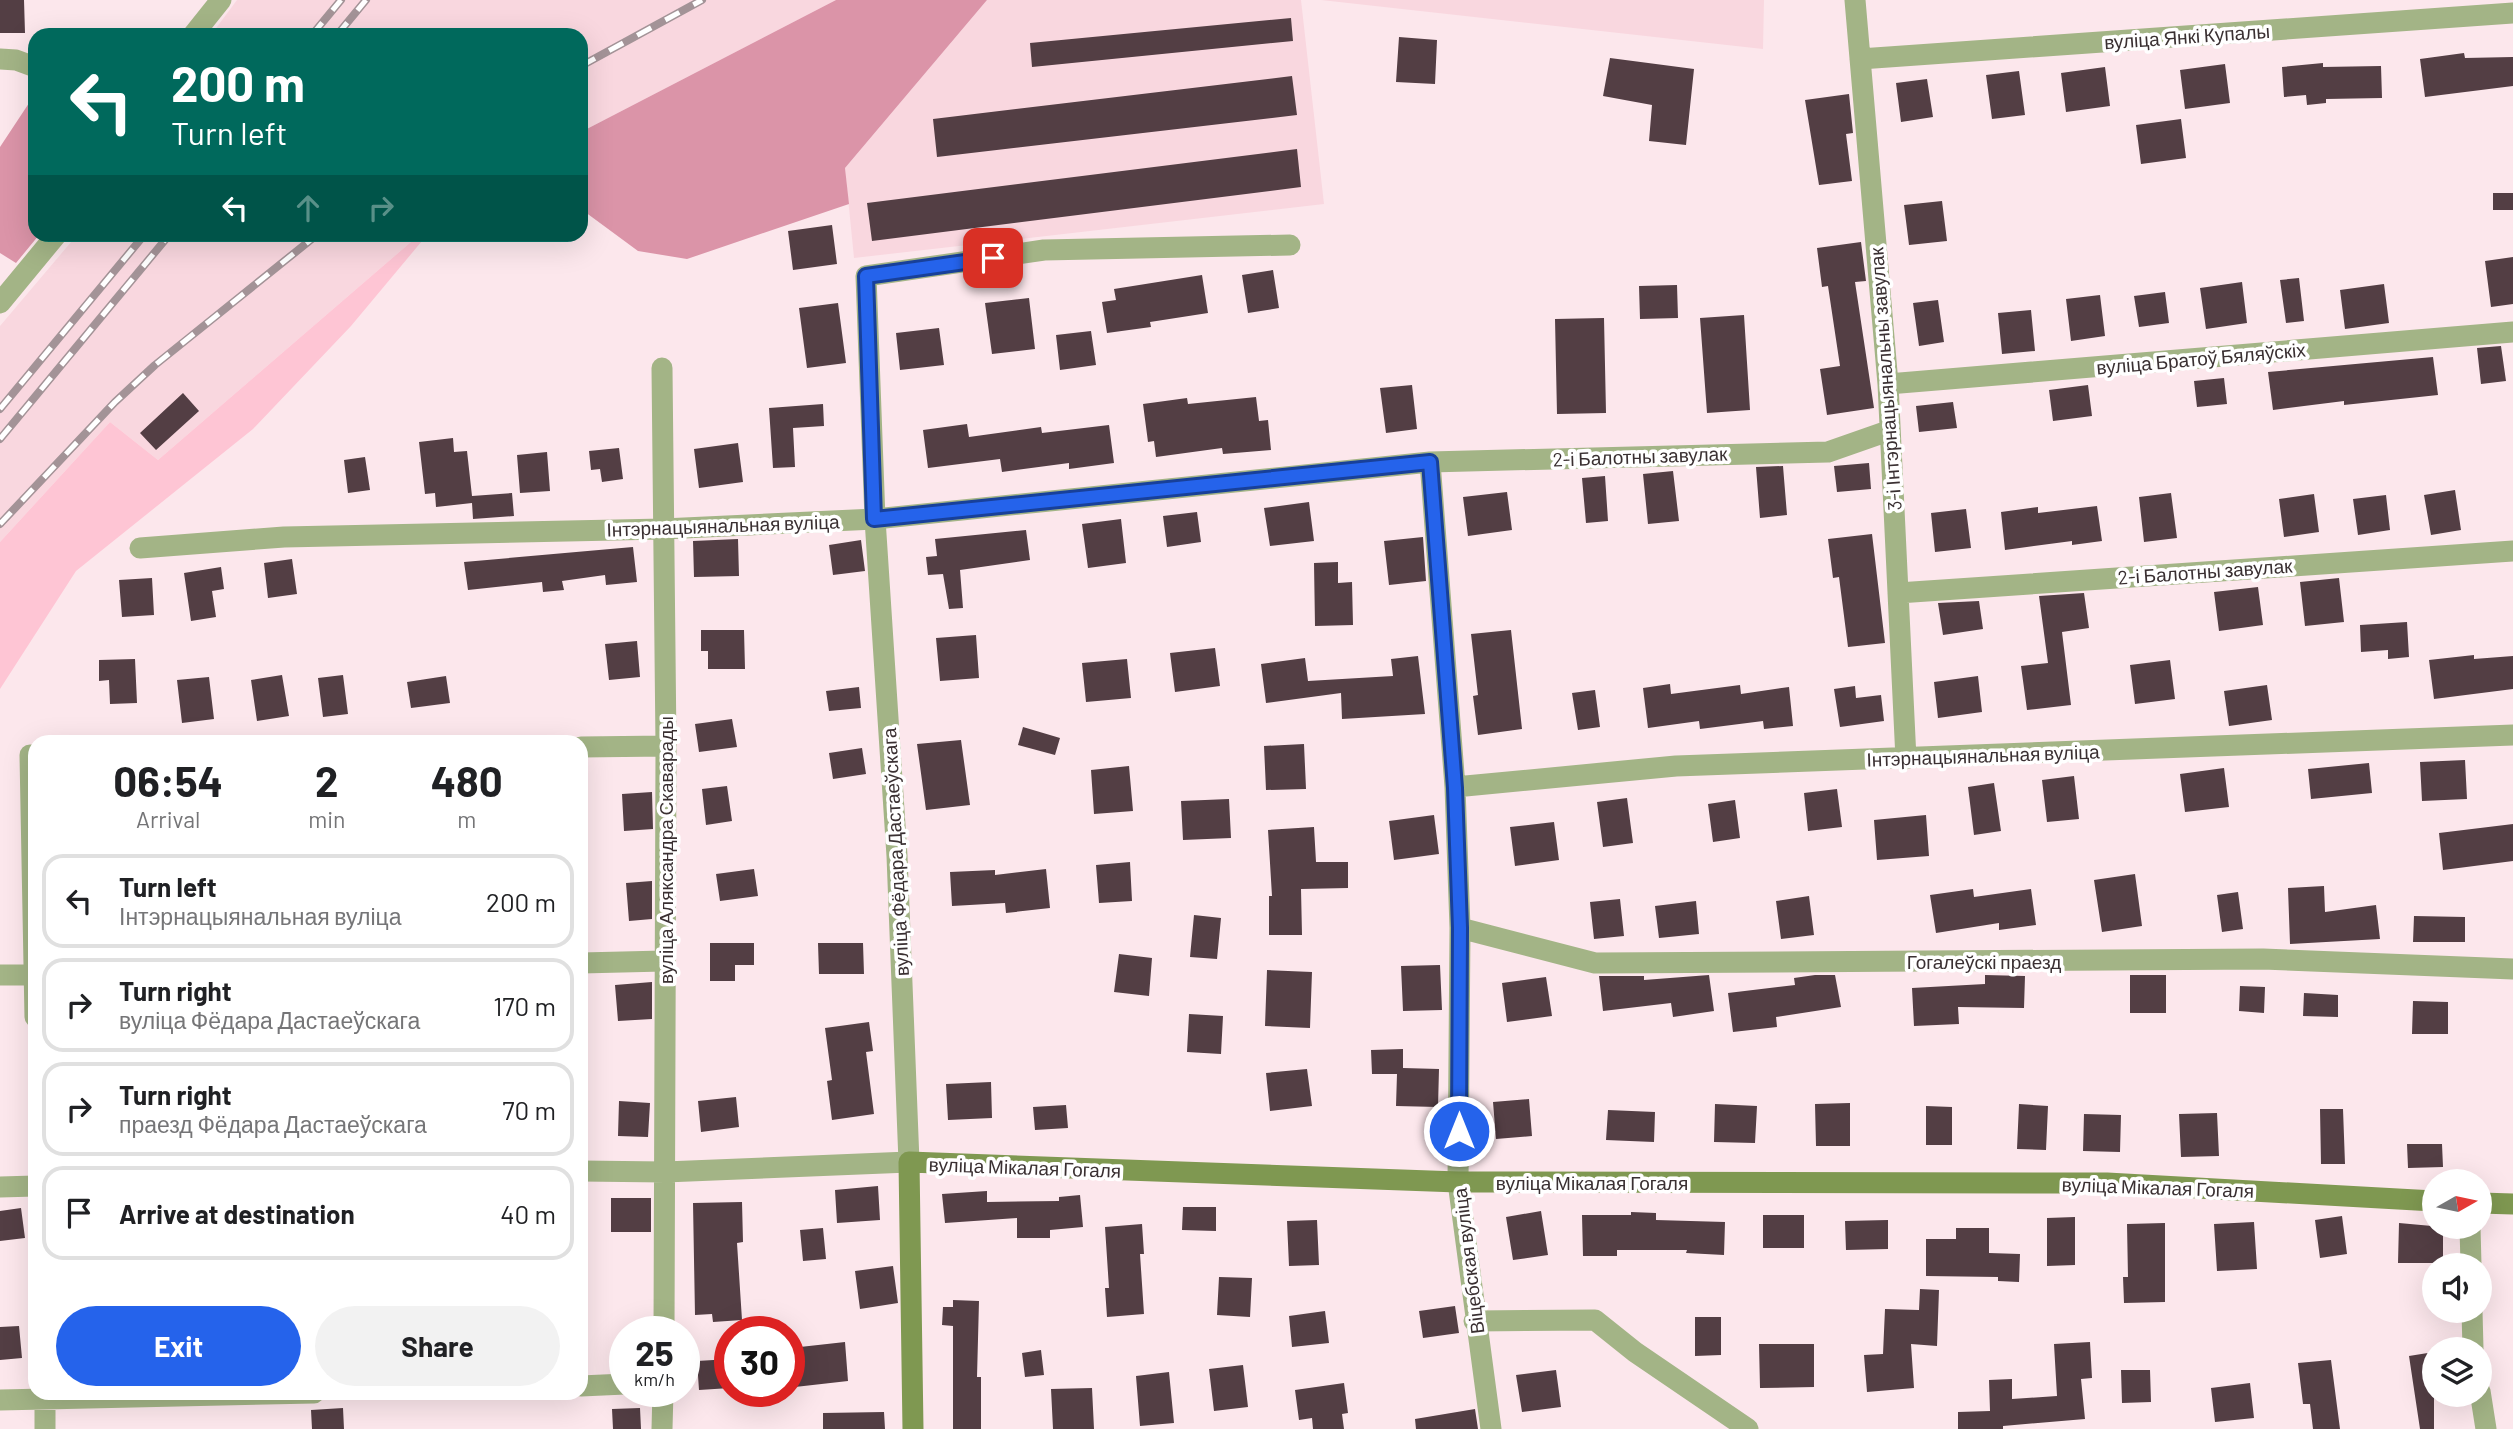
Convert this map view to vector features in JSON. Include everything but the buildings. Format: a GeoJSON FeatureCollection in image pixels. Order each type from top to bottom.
{"type":"FeatureCollection","features":[{"type":"Feature","properties":{"kind":"street"},"geometry":{"type":"LineString","coordinates":[[199,28],[221,0]]}},
{"type":"Feature","properties":{"kind":"street","name":"3-і Інтэрнацыянальны завулак"},"geometry":{"type":"LineString","coordinates":[[1855,0],[1888,384],[1888,431],[1906,759]]}},
{"type":"Feature","properties":{"kind":"street","name":"вуліца Янкі Купалы"},"geometry":{"type":"LineString","coordinates":[[1860,59],[2503,9]]}},
{"type":"Feature","properties":{"kind":"street"},"geometry":{"type":"LineString","coordinates":[[0,59],[28,64]]}},
{"type":"Feature","properties":{"kind":"street"},"geometry":{"type":"LineString","coordinates":[[0,303],[50,242]]}},
{"type":"Feature","properties":{"kind":"street","name":"вуліца Фёдара Дастаеўскага"},"geometry":{"type":"LineString","coordinates":[[913,1429],[909,1162],[897,856],[874,519],[866,276],[1044,250],[1290,245]]}},
{"type":"Feature","properties":{"kind":"street","name":"вуліца Братоў Бяляўскіх"},"geometry":{"type":"LineString","coordinates":[[1888,384],[2513,332]]}},
{"type":"Feature","properties":{"kind":"street","name":"вуліца Аляксандра Скаварады"},"geometry":{"type":"LineString","coordinates":[[662,368],[666,746],[664,1316]]}},
{"type":"Feature","properties":{"kind":"street","name":"2-і Балотны завулак"},"geometry":{"type":"LineString","coordinates":[[1430,462],[1828,452],[1888,431]]}},
{"type":"Feature","properties":{"kind":"street","name":"Інтэрнацыянальная вуліца"},"geometry":{"type":"LineString","coordinates":[[140,548],[284,537],[663,529],[874,519],[1430,462]]}},
{"type":"Feature","properties":{"kind":"street","name":"Віцебская вуліца"},"geometry":{"type":"LineString","coordinates":[[1430,462],[1455,788],[1460,928],[1458,1182],[1474,1321],[1491,1429]]}},
{"type":"Feature","properties":{"kind":"street","name":"2-і Балотны завулак"},"geometry":{"type":"LineString","coordinates":[[1898,593],[2513,551]]}},
{"type":"Feature","properties":{"kind":"street","name":"Інтэрнацыянальная вуліца"},"geometry":{"type":"LineString","coordinates":[[1455,788],[1676,766],[2513,735]]}},
{"type":"Feature","properties":{"kind":"street"},"geometry":{"type":"LineString","coordinates":[[588,747],[666,746]]}},
{"type":"Feature","properties":{"kind":"street","name":"Гогалеўскі праезд"},"geometry":{"type":"LineString","coordinates":[[1460,928],[1595,963],[2263,959],[2513,969]]}},
{"type":"Feature","properties":{"kind":"street"},"geometry":{"type":"LineString","coordinates":[[588,963],[664,961]]}},
{"type":"Feature","properties":{"kind":"street"},"geometry":{"type":"LineString","coordinates":[[0,975],[28,975]]}},
{"type":"Feature","properties":{"kind":"street","name":"вуліца Мікалая Гогаля"},"geometry":{"type":"LineString","coordinates":[[588,1171],[666,1172],[909,1162],[1458,1182],[2107,1183],[2422,1199]]}},
{"type":"Feature","properties":{"kind":"street"},"geometry":{"type":"LineString","coordinates":[[0,1187],[28,1186]]}},
{"type":"Feature","properties":{"kind":"street"},"geometry":{"type":"LineString","coordinates":[[2492,1203],[2513,1204]]}},
{"type":"Feature","properties":{"kind":"street"},"geometry":{"type":"LineString","coordinates":[[1474,1321],[1595,1320],[1634,1352],[1748,1429]]}},
{"type":"Feature","properties":{"kind":"street"},"geometry":{"type":"LineString","coordinates":[[588,1386],[609,1385]]}},
{"type":"Feature","properties":{"kind":"street"},"geometry":{"type":"LineString","coordinates":[[0,1400],[28,1398]]}},
{"type":"Feature","properties":{"kind":"street"},"geometry":{"type":"LineString","coordinates":[[45,1400],[45,1429]]}},
{"type":"Feature","properties":{"kind":"street"},"geometry":{"type":"LineString","coordinates":[[662,1429],[663,1407]]}},
{"type":"Feature","properties":{"kind":"street"},"geometry":{"type":"LineString","coordinates":[[2483,1407],[2486,1429]]}},
{"type":"Feature","properties":{"kind":"shaded area"},"geometry":{"type":"Polygon","coordinates":[[[237,0],[836,0],[588,128],[588,28],[216,28],[237,0]]]}},
{"type":"Feature","properties":{"kind":"shaded area"},"geometry":{"type":"Polygon","coordinates":[[[836,0],[987,0],[845,168],[849,204],[687,259],[638,251],[588,214],[588,128],[836,0]]]}},
{"type":"Feature","properties":{"kind":"shaded area"},"geometry":{"type":"Polygon","coordinates":[[[987,0],[1301,0],[1324,204],[854,258],[845,168],[987,0]]]}},
{"type":"Feature","properties":{"kind":"shaded area"},"geometry":{"type":"Polygon","coordinates":[[[1321,0],[1764,0],[1763,49],[1321,0]]]}},
{"type":"Feature","properties":{"kind":"shaded area"},"geometry":{"type":"Polygon","coordinates":[[[28,105],[28,242],[33,242],[16,263],[0,253],[0,147],[28,105]]]}},
{"type":"Feature","properties":{"kind":"shaded area"},"geometry":{"type":"Polygon","coordinates":[[[71,242],[411,242],[158,460],[110,422],[0,542],[0,326],[71,242]]]}},
{"type":"Feature","properties":{"kind":"shaded area"},"geometry":{"type":"Polygon","coordinates":[[[411,242],[421,242],[351,326],[253,429],[76,571],[0,689],[0,542],[110,422],[158,460],[411,242]]]}},
{"type":"Feature","properties":{"kind":"railway"},"geometry":{"type":"LineString","coordinates":[[318,28],[341,0]]}},
{"type":"Feature","properties":{"kind":"railway"},"geometry":{"type":"LineString","coordinates":[[343,28],[366,0]]}},
{"type":"Feature","properties":{"kind":"railway"},"geometry":{"type":"LineString","coordinates":[[588,62],[702,0]]}},
{"type":"Feature","properties":{"kind":"railway"},"geometry":{"type":"LineString","coordinates":[[0,409],[138,242]]}},
{"type":"Feature","properties":{"kind":"railway"},"geometry":{"type":"LineString","coordinates":[[0,439],[163,242]]}},
{"type":"Feature","properties":{"kind":"railway"},"geometry":{"type":"LineString","coordinates":[[0,524],[115,402],[155,365],[308,242]]}},
{"type":"Feature","properties":{"kind":"route"},"geometry":{"type":"LineString","coordinates":[[993,258],[866,276],[874,519],[1430,462],[1455,788],[1460,928],[1459,1131]]}}]}
